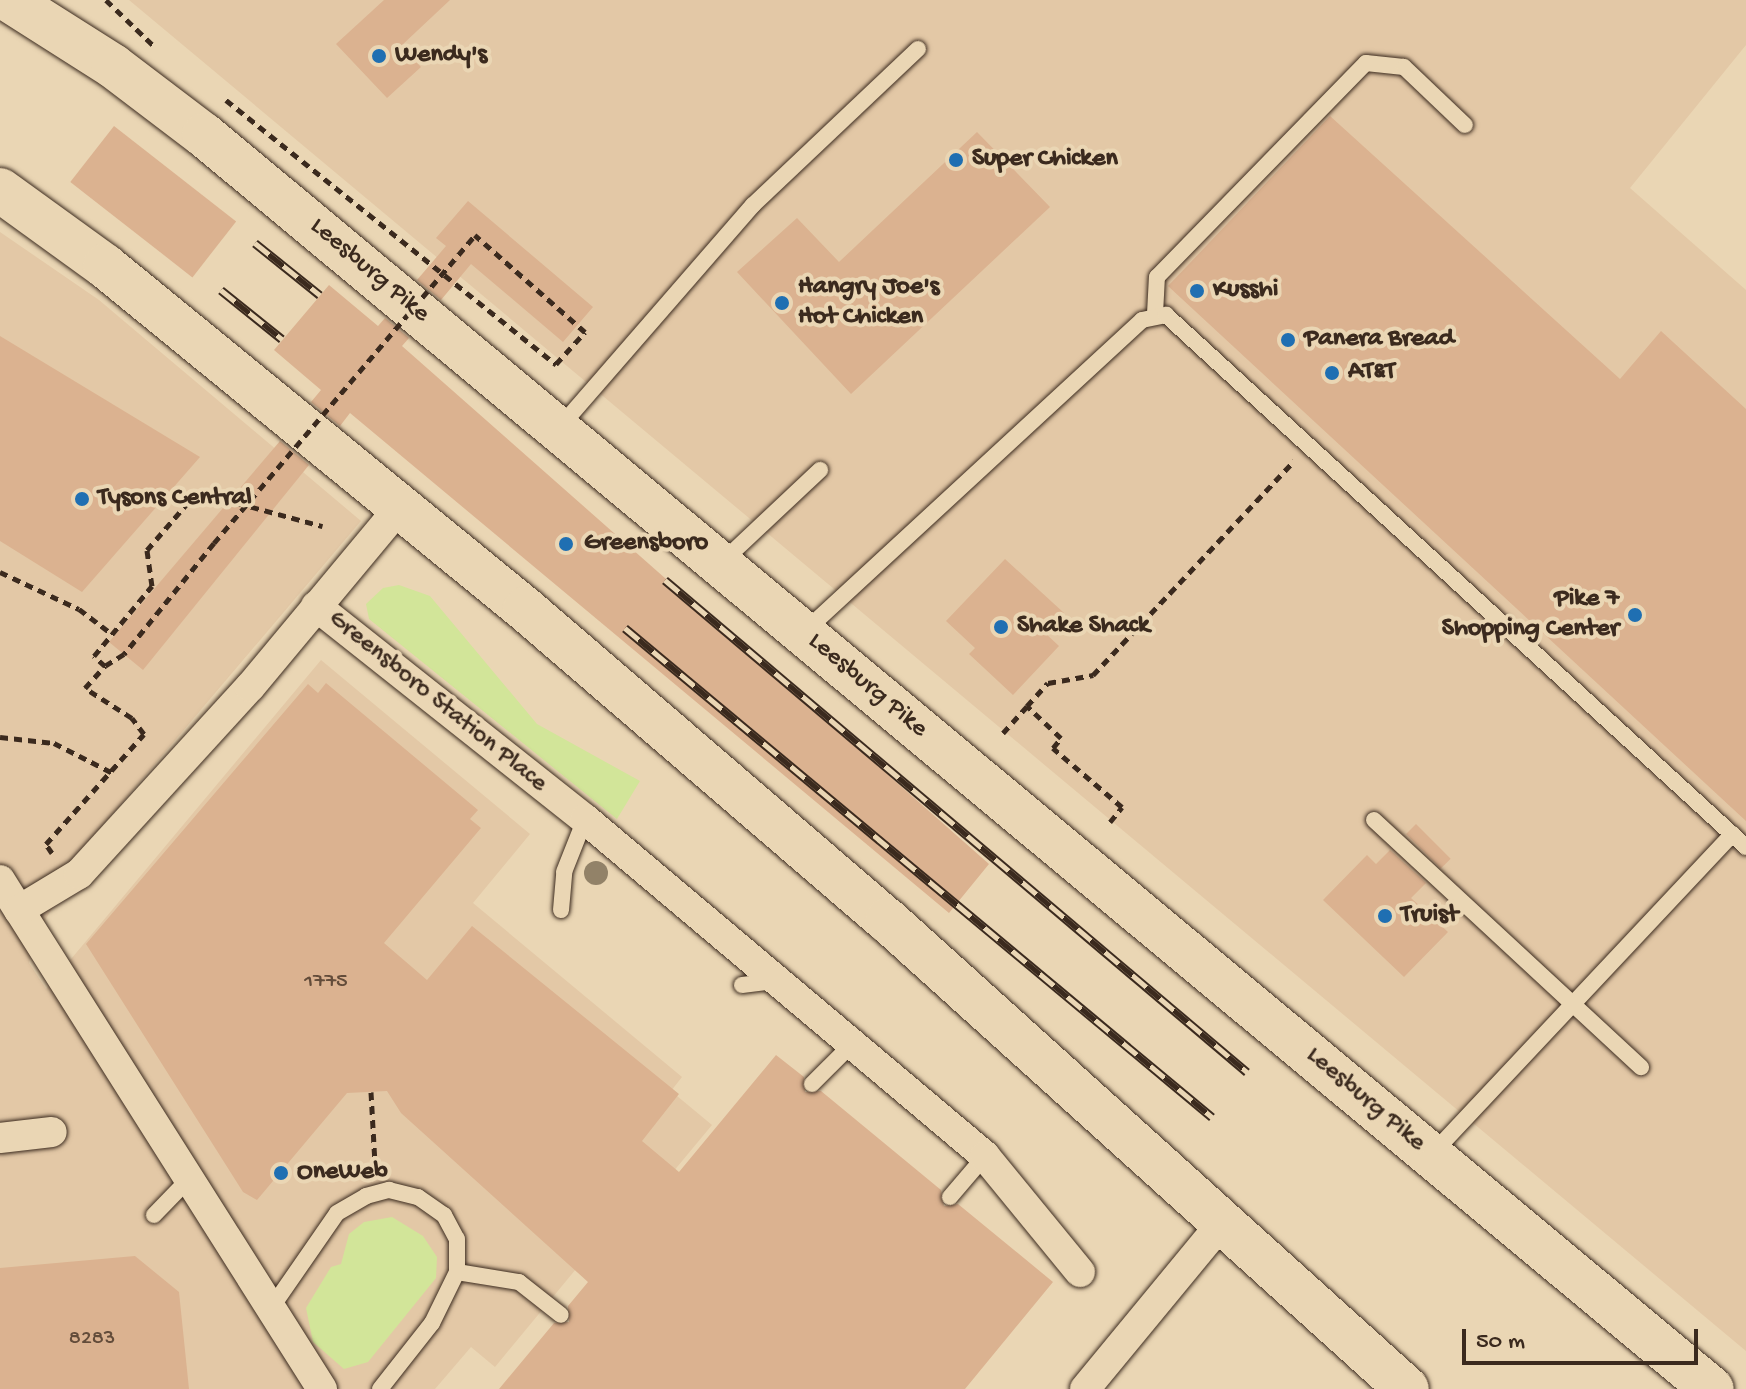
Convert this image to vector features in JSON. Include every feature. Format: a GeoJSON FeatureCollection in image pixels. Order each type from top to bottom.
{"type":"FeatureCollection","features":[{"type":"Feature","properties":{"kind":"highway","name":"Leesburg Pike"},"geometry":{"type":"LineString","coordinates":[[9,0],[113,66],[204,135],[1712,1389]]}},
{"type":"Feature","properties":{"kind":"highway"},"geometry":{"type":"LineString","coordinates":[[0,190],[105,266],[400,507],[887,920],[1407,1389]]}},
{"type":"Feature","properties":{"kind":"street"},"geometry":{"type":"LineString","coordinates":[[316,606],[400,507]]}},
{"type":"Feature","properties":{"kind":"street","name":"Greensboro Station Place"},"geometry":{"type":"LineString","coordinates":[[19,910],[79,874],[316,606],[585,819],[985,1156],[1080,1272]]}},
{"type":"Feature","properties":{"kind":"street"},"geometry":{"type":"LineString","coordinates":[[0,880],[187,1181],[272,1307],[322,1389]]}},
{"type":"Feature","properties":{"kind":"street"},"geometry":{"type":"LineString","coordinates":[[0,1138],[52,1132]]}},
{"type":"Feature","properties":{"kind":"street"},"geometry":{"type":"LineString","coordinates":[[1085,1389],[1221,1224]]}},
{"type":"Feature","properties":{"kind":"lane"},"geometry":{"type":"LineString","coordinates":[[559,428],[753,205],[918,49]]}},
{"type":"Feature","properties":{"kind":"lane"},"geometry":{"type":"LineString","coordinates":[[803,633],[1155,314],[1157,277],[1366,63],[1404,67],[1465,125]]}},
{"type":"Feature","properties":{"kind":"lane"},"geometry":{"type":"LineString","coordinates":[[1155,314],[1166,315],[1300,435],[1746,847]]}},
{"type":"Feature","properties":{"kind":"lane"},"geometry":{"type":"LineString","coordinates":[[720,564],[820,470]]}},
{"type":"Feature","properties":{"kind":"lane"},"geometry":{"type":"LineString","coordinates":[[561,910],[564,872],[585,819]]}},
{"type":"Feature","properties":{"kind":"lane"},"geometry":{"type":"LineString","coordinates":[[1374,820],[1641,1067]]}},
{"type":"Feature","properties":{"kind":"lane"},"geometry":{"type":"LineString","coordinates":[[1431,1155],[1732,834]]}},
{"type":"Feature","properties":{"kind":"lane"},"geometry":{"type":"LineString","coordinates":[[742,985],[778,980]]}},
{"type":"Feature","properties":{"kind":"lane"},"geometry":{"type":"LineString","coordinates":[[812,1084],[853,1043]]}},
{"type":"Feature","properties":{"kind":"lane"},"geometry":{"type":"LineString","coordinates":[[950,1197],[985,1156]]}},
{"type":"Feature","properties":{"kind":"lane"},"geometry":{"type":"LineString","coordinates":[[154,1215],[187,1181]]}},
{"type":"Feature","properties":{"kind":"lane"},"geometry":{"type":"LineString","coordinates":[[272,1307],[337,1213],[389,1190],[418,1197],[444,1215],[457,1239],[457,1272],[432,1323],[380,1389]]}},
{"type":"Feature","properties":{"kind":"lane"},"geometry":{"type":"LineString","coordinates":[[457,1272],[519,1282],[561,1315]]}},
{"type":"Feature","properties":{"kind":"path"},"geometry":{"type":"LineString","coordinates":[[106,0],[164,56]]}},
{"type":"Feature","properties":{"kind":"path"},"geometry":{"type":"LineString","coordinates":[[52,853],[46,844],[113,773],[144,734],[132,718],[85,688],[105,666],[124,654],[214,543],[475,235],[585,332],[556,364],[216,93]]}},
{"type":"Feature","properties":{"kind":"path"},"geometry":{"type":"LineString","coordinates":[[1003,733],[1048,683],[1093,675],[1296,458],[1300,435]]}},
{"type":"Feature","properties":{"kind":"path"},"geometry":{"type":"LineString","coordinates":[[105,666],[94,656],[152,586],[147,550],[197,492],[208,490],[322,526]]}},
{"type":"Feature","properties":{"kind":"path"},"geometry":{"type":"LineString","coordinates":[[0,572],[79,609],[112,634]]}},
{"type":"Feature","properties":{"kind":"path"},"geometry":{"type":"LineString","coordinates":[[1027,706],[1061,738],[1053,748],[1122,807],[1110,822]]}},
{"type":"Feature","properties":{"kind":"path"},"geometry":{"type":"LineString","coordinates":[[0,737],[68,747],[113,773]]}},
{"type":"Feature","properties":{"kind":"path"},"geometry":{"type":"LineString","coordinates":[[371,1092],[375,1164]]}},
{"type":"Feature","properties":{"kind":"shaded area"},"geometry":{"type":"Polygon","coordinates":[[[129,0],[1746,0],[1746,45],[1630,188],[1746,290],[1746,1351],[129,0]]]}},
{"type":"Feature","properties":{"kind":"shaded area"},"geometry":{"type":"Polygon","coordinates":[[[0,232],[99,300],[361,521],[99,830],[35,937],[29,963],[46,989],[321,660],[530,834],[473,903],[682,1077],[671,1091],[712,1125],[648,1202],[638,1194],[495,1367],[471,1347],[435,1389],[0,1389],[0,232]]]}},
{"type":"Feature","properties":{"kind":"green space"},"geometry":{"type":"Polygon","coordinates":[[[399,585],[430,596],[537,724],[640,781],[617,819],[369,619],[366,604],[383,588],[399,585]]]}},
{"type":"Feature","properties":{"kind":"green space"},"geometry":{"type":"Polygon","coordinates":[[[392,1217],[423,1236],[437,1257],[436,1278],[368,1362],[344,1369],[313,1342],[306,1308],[331,1267],[341,1264],[349,1234],[364,1222],[392,1217]]]}},
{"type":"Feature","properties":{"kind":"building","name":"Wendy's"},"geometry":{"type":"Polygon","coordinates":[[[384,0],[450,0],[401,46],[421,67],[387,98],[336,44],[384,0]]]}},
{"type":"Feature","properties":{"kind":"building","name":"Pike 7 Shopping Center"},"geometry":{"type":"Polygon","coordinates":[[[1330,116],[1620,379],[1661,331],[1746,409],[1746,821],[1168,286],[1330,116]]]}},
{"type":"Feature","properties":{"kind":"building"},"geometry":{"type":"Polygon","coordinates":[[[114,126],[236,221],[192,277],[70,182],[114,126]]]}},
{"type":"Feature","properties":{"kind":"building"},"geometry":{"type":"Polygon","coordinates":[[[977,132],[1050,207],[851,394],[737,272],[797,218],[839,262],[977,132]]]}},
{"type":"Feature","properties":{"kind":"building"},"geometry":{"type":"Polygon","coordinates":[[[468,201],[593,307],[563,342],[471,264],[441,300],[417,280],[446,246],[436,238],[468,201]]]}},
{"type":"Feature","properties":{"kind":"building"},"geometry":{"type":"Polygon","coordinates":[[[329,285],[378,326],[385,318],[409,338],[402,346],[989,864],[949,913],[350,413],[340,426],[311,402],[321,390],[274,350],[329,285]]]}},
{"type":"Feature","properties":{"kind":"building","name":"Tysons Central"},"geometry":{"type":"Polygon","coordinates":[[[0,336],[200,457],[82,592],[0,541],[0,336]]]}},
{"type":"Feature","properties":{"kind":"building"},"geometry":{"type":"Polygon","coordinates":[[[280,441],[309,465],[143,670],[109,642],[280,441]]]}},
{"type":"Feature","properties":{"kind":"building","name":"Shake Shack"},"geometry":{"type":"Polygon","coordinates":[[[1005,559],[1064,613],[1045,633],[1059,646],[1013,695],[969,654],[975,648],[946,621],[1005,559]]]}},
{"type":"Feature","properties":{"kind":"building"},"geometry":{"type":"Polygon","coordinates":[[[326,683],[478,810],[470,819],[481,828],[384,943],[427,980],[472,926],[679,1094],[642,1141],[679,1172],[776,1055],[804,1077],[805,1092],[821,1091],[941,1190],[944,1206],[958,1204],[1053,1282],[965,1389],[499,1389],[554,1323],[569,1322],[568,1306],[588,1282],[401,1113],[387,1091],[347,1093],[257,1200],[243,1192],[86,944],[308,684],[318,693],[326,683]]]}},
{"type":"Feature","properties":{"kind":"building"},"geometry":{"type":"Polygon","coordinates":[[[1416,824],[1451,859],[1441,869],[1406,834],[1416,824]]]}},
{"type":"Feature","properties":{"kind":"building","name":"Truist"},"geometry":{"type":"Polygon","coordinates":[[[1390,850],[1426,883],[1411,898],[1448,932],[1404,977],[1323,900],[1367,855],[1376,864],[1390,850]]]}},
{"type":"Feature","properties":{"kind":"building"},"geometry":{"type":"Polygon","coordinates":[[[135,1256],[179,1292],[189,1389],[0,1389],[0,1268],[135,1256]]]}},
{"type":"Feature","properties":{"kind":"railway"},"geometry":{"type":"LineString","coordinates":[[255,243],[320,295]]}},
{"type":"Feature","properties":{"kind":"railway"},"geometry":{"type":"LineString","coordinates":[[221,290],[282,339]]}},
{"type":"Feature","properties":{"kind":"railway"},"geometry":{"type":"LineString","coordinates":[[665,580],[1247,1072]]}},
{"type":"Feature","properties":{"kind":"railway"},"geometry":{"type":"LineString","coordinates":[[625,628],[1212,1117]]}},
{"type":"Feature","properties":{"kind":"place","name":"Wendy's"},"geometry":{"type":"Point","coordinates":[379,56]}},
{"type":"Feature","properties":{"kind":"place","name":"Super Chicken"},"geometry":{"type":"Point","coordinates":[956,160]}},
{"type":"Feature","properties":{"kind":"place","name":"Kusshi"},"geometry":{"type":"Point","coordinates":[1197,291]}},
{"type":"Feature","properties":{"kind":"place","name":"Hangry Joe's Hot Chicken"},"geometry":{"type":"Point","coordinates":[782,303]}},
{"type":"Feature","properties":{"kind":"place","name":"Panera Bread"},"geometry":{"type":"Point","coordinates":[1288,340]}},
{"type":"Feature","properties":{"kind":"place","name":"AT&T"},"geometry":{"type":"Point","coordinates":[1332,373]}},
{"type":"Feature","properties":{"kind":"place","name":"Tysons Central"},"geometry":{"type":"Point","coordinates":[82,499]}},
{"type":"Feature","properties":{"kind":"place","name":"Greensboro"},"geometry":{"type":"Point","coordinates":[566,544]}},
{"type":"Feature","properties":{"kind":"place","name":"Pike 7 Shopping Center"},"geometry":{"type":"Point","coordinates":[1635,615]}},
{"type":"Feature","properties":{"kind":"place","name":"Shake Shack"},"geometry":{"type":"Point","coordinates":[1001,627]}},
{"type":"Feature","properties":{"kind":"place","name":"Truist"},"geometry":{"type":"Point","coordinates":[1385,916]}},
{"type":"Feature","properties":{"kind":"place","name":"OneWeb"},"geometry":{"type":"Point","coordinates":[281,1173]}}]}
